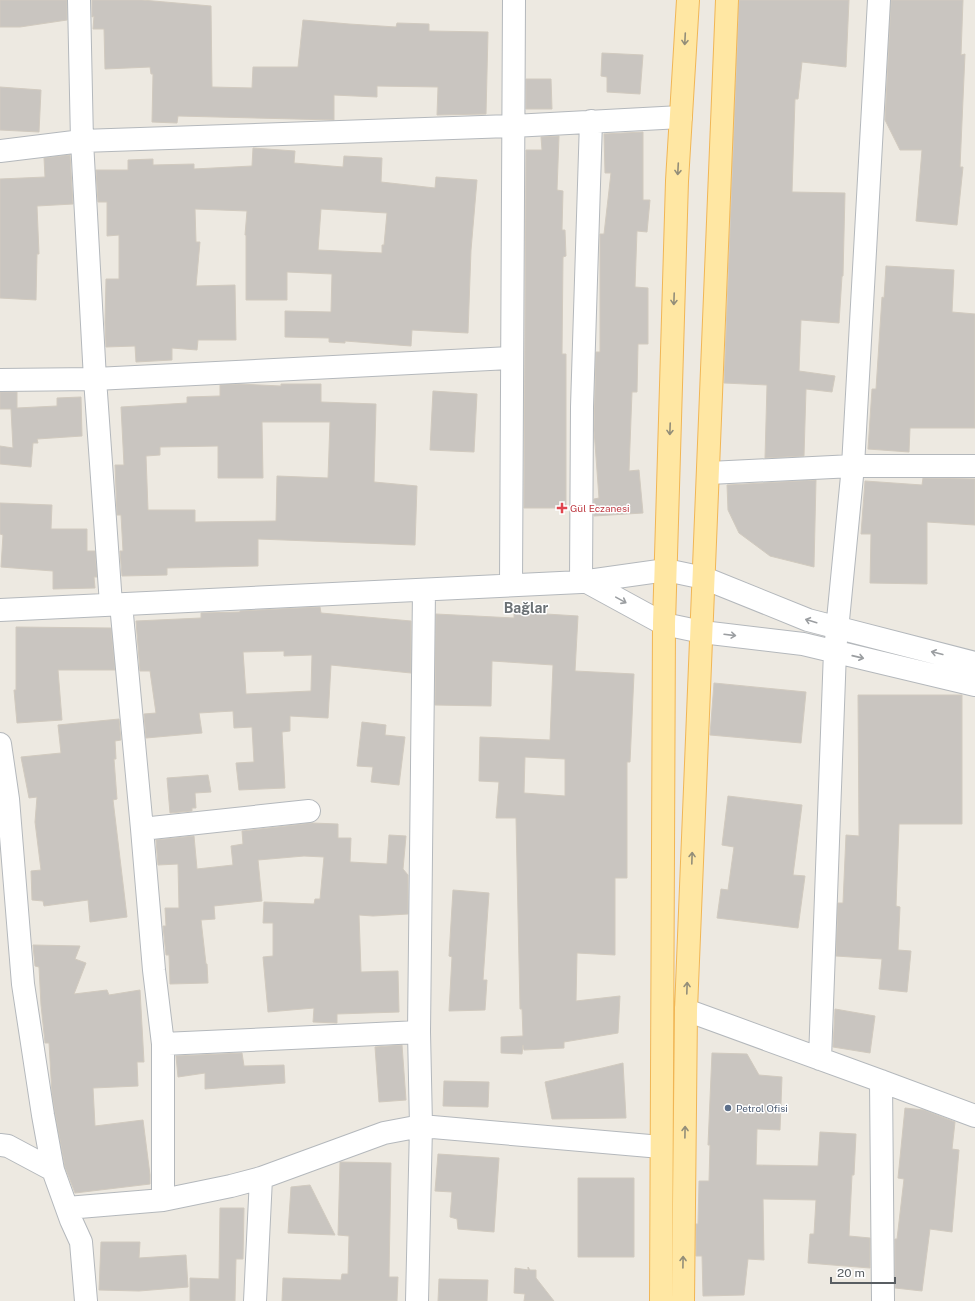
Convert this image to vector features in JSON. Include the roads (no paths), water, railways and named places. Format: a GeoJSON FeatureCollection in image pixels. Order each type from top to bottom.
{"type":"FeatureCollection","features":[{"type":"Feature","properties":{"kind":"main road"},"geometry":{"type":"LineString","coordinates":[[661,1301],[664,624],[677,181],[688,0]]}},
{"type":"Feature","properties":{"kind":"main road"},"geometry":{"type":"LineString","coordinates":[[683,1301],[686,1010],[709,473],[727,0]]}},
{"type":"Feature","properties":{"kind":"street"},"geometry":{"type":"LineString","coordinates":[[79,0],[82,141],[95,379],[116,604],[142,829],[154,970],[163,1044],[163,1200]]}},
{"type":"Feature","properties":{"kind":"street"},"geometry":{"type":"LineString","coordinates":[[511,585],[514,0]]}},
{"type":"Feature","properties":{"kind":"street"},"geometry":{"type":"LineString","coordinates":[[820,1059],[834,651],[853,466],[879,0]]}},
{"type":"Feature","properties":{"kind":"street"},"geometry":{"type":"LineString","coordinates":[[0,151],[82,141],[513,126],[681,117]]}},
{"type":"Feature","properties":{"kind":"street"},"geometry":{"type":"LineString","coordinates":[[584,582],[582,407],[591,121]]}},
{"type":"Feature","properties":{"kind":"street"},"geometry":{"type":"LineString","coordinates":[[0,380],[95,379],[512,358]]}},
{"type":"Feature","properties":{"kind":"street"},"geometry":{"type":"LineString","coordinates":[[709,473],[853,466],[975,466]]}},
{"type":"Feature","properties":{"kind":"street"},"geometry":{"type":"LineString","coordinates":[[0,610],[584,582],[666,570],[704,578],[808,620],[975,663]]}},
{"type":"Feature","properties":{"kind":"street"},"geometry":{"type":"LineString","coordinates":[[584,582],[664,624],[702,632],[803,644],[975,685]]}},
{"type":"Feature","properties":{"kind":"street"},"geometry":{"type":"LineString","coordinates":[[417,1301],[421,1126],[419,1032],[424,590]]}},
{"type":"Feature","properties":{"kind":"street"},"geometry":{"type":"LineString","coordinates":[[0,744],[8,799],[23,984],[43,1115],[53,1170],[81,1242],[86,1301]]}},
{"type":"Feature","properties":{"kind":"street"},"geometry":{"type":"LineString","coordinates":[[142,829],[309,811]]}},
{"type":"Feature","properties":{"kind":"street"},"geometry":{"type":"LineString","coordinates":[[686,1010],[881,1080],[975,1116]]}},
{"type":"Feature","properties":{"kind":"street"},"geometry":{"type":"LineString","coordinates":[[163,1044],[419,1032]]}},
{"type":"Feature","properties":{"kind":"street"},"geometry":{"type":"LineString","coordinates":[[881,1080],[883,1301]]}},
{"type":"Feature","properties":{"kind":"street"},"geometry":{"type":"LineString","coordinates":[[67,1208],[163,1200],[261,1178],[384,1133],[421,1126],[662,1147]]}},
{"type":"Feature","properties":{"kind":"street"},"geometry":{"type":"LineString","coordinates":[[0,1145],[8,1146],[53,1170]]}},
{"type":"Feature","properties":{"kind":"street"},"geometry":{"type":"LineString","coordinates":[[255,1301],[261,1178]]}},
{"type":"Feature","properties":{"kind":"place","name":"Gül Eczanesi"},"geometry":{"type":"Point","coordinates":[562,508]}},
{"type":"Feature","properties":{"kind":"place","name":"Petrol Ofisi"},"geometry":{"type":"Point","coordinates":[728,1108]}},
{"type":"Feature","properties":{"kind":"district","name":"Bağlar"},"geometry":{"type":"Point","coordinates":[526,608]}}]}
